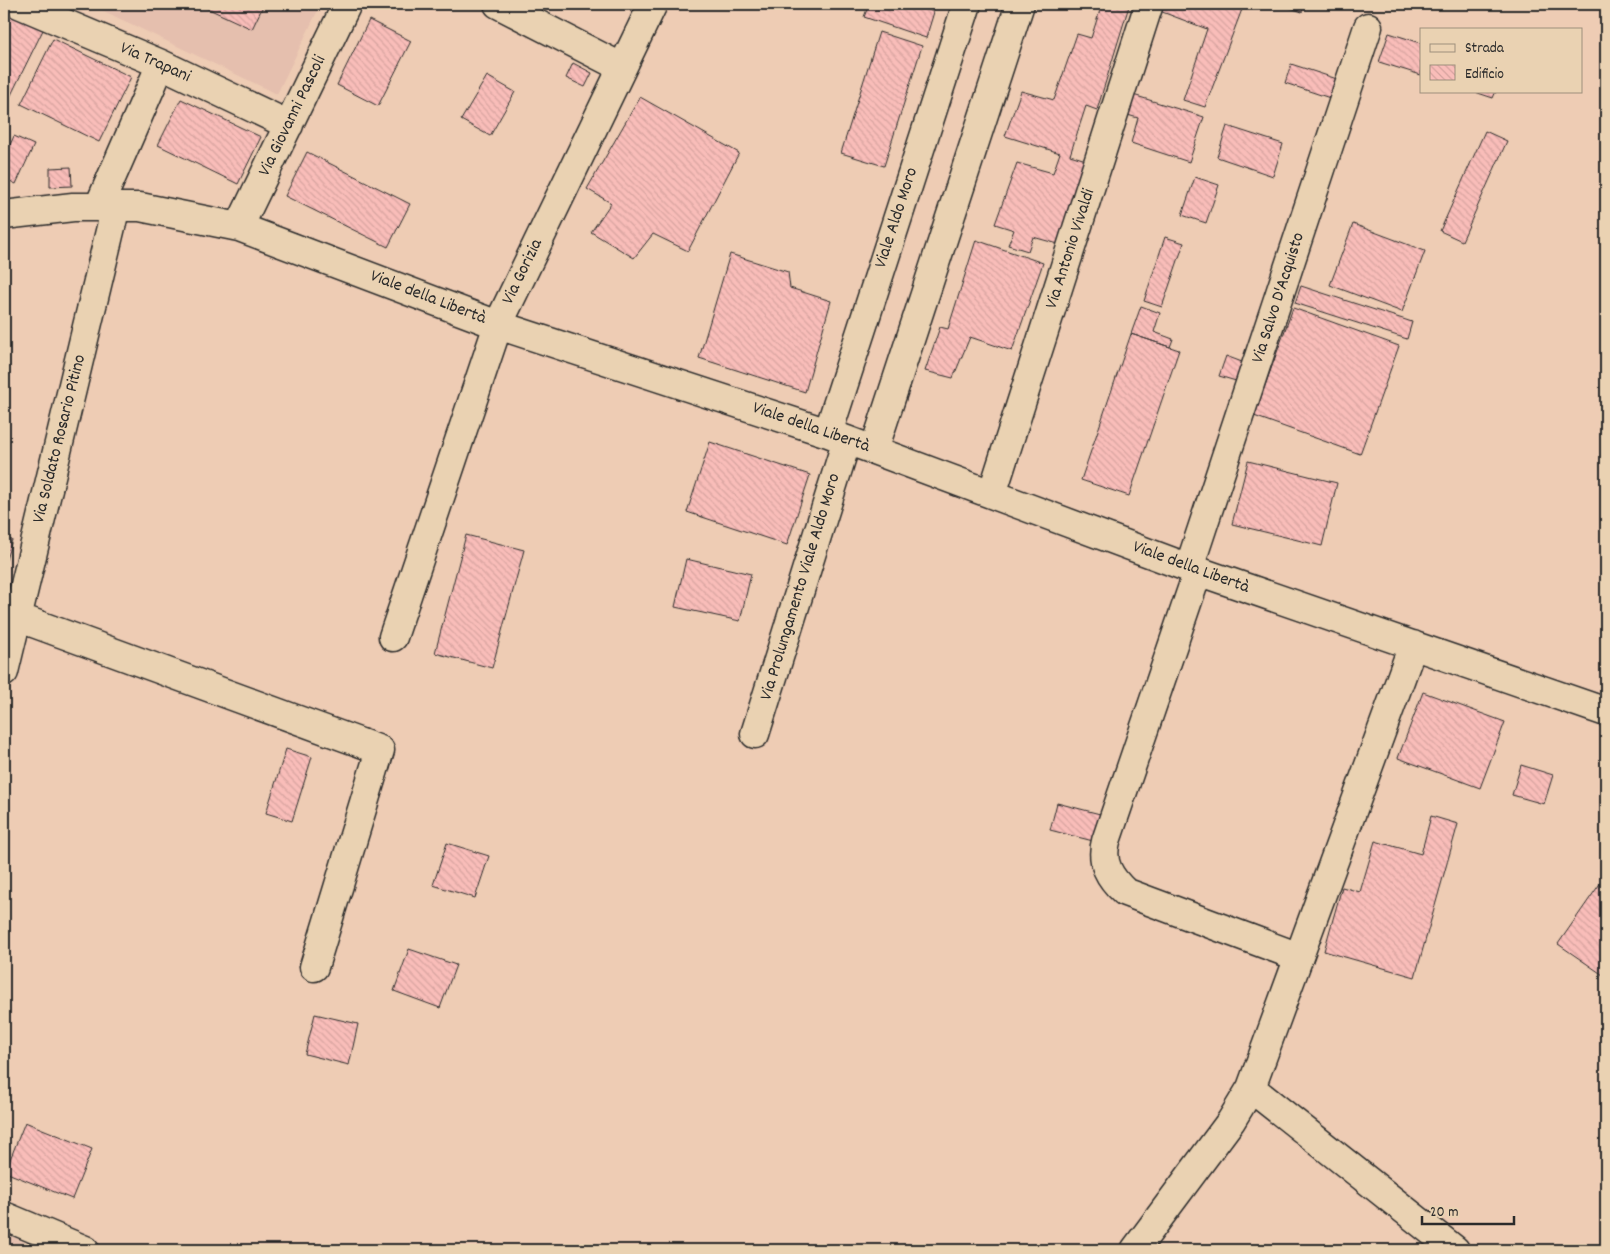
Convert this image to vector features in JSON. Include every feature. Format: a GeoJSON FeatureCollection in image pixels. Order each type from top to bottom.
{"type":"FeatureCollection","features":[{"type":"Feature","properties":{"kind":"street","name":"Via Trapani"},"geometry":{"type":"LineString","coordinates":[[19,4],[161,64],[289,124]]}},
{"type":"Feature","properties":{"kind":"street","name":"Via Giovanni Pascoli"},"geometry":{"type":"LineString","coordinates":[[239,227],[348,4]]}},
{"type":"Feature","properties":{"kind":"street"},"geometry":{"type":"LineString","coordinates":[[498,4],[622,67]]}},
{"type":"Feature","properties":{"kind":"street","name":"Via Gorizia"},"geometry":{"type":"LineString","coordinates":[[393,637],[498,325],[653,4]]}},
{"type":"Feature","properties":{"kind":"street","name":"Viale Aldo Moro"},"geometry":{"type":"LineString","coordinates":[[838,437],[967,4]]}},
{"type":"Feature","properties":{"kind":"street"},"geometry":{"type":"LineString","coordinates":[[874,450],[1020,4]]}},
{"type":"Feature","properties":{"kind":"street","name":"Via Antonio Vivaldi"},"geometry":{"type":"LineString","coordinates":[[992,494],[1149,4]]}},
{"type":"Feature","properties":{"kind":"street","name":"Via Salvo D'Acquisto"},"geometry":{"type":"LineString","coordinates":[[1299,957],[1126,892],[1111,880],[1102,852],[1368,27]]}},
{"type":"Feature","properties":{"kind":"street","name":"Via Soldato Rosario Pitino"},"geometry":{"type":"LineString","coordinates":[[4,672],[108,206],[161,64]]}},
{"type":"Feature","properties":{"kind":"street","name":"Viale della Libertà"},"geometry":{"type":"LineString","coordinates":[[4,215],[108,206],[140,207],[239,227],[498,325],[838,437],[1194,570],[1606,712]]}},
{"type":"Feature","properties":{"kind":"street","name":"Via Prolungamento Viale Aldo Moro"},"geometry":{"type":"LineString","coordinates":[[756,734],[838,437]]}},
{"type":"Feature","properties":{"kind":"street"},"geometry":{"type":"LineString","coordinates":[[17,617],[380,750],[314,967]]}},
{"type":"Feature","properties":{"kind":"street"},"geometry":{"type":"LineString","coordinates":[[1135,1250],[1231,1121],[1251,1088],[1412,645]]}},
{"type":"Feature","properties":{"kind":"street"},"geometry":{"type":"LineString","coordinates":[[1251,1088],[1455,1250]]}},
{"type":"Feature","properties":{"kind":"street"},"geometry":{"type":"LineString","coordinates":[[4,1216],[85,1250]]}},
{"type":"Feature","properties":{"kind":"shaded area"},"geometry":{"type":"Polygon","coordinates":[[[89,4],[321,4],[277,94],[89,4]]]}},
{"type":"Feature","properties":{"kind":"shaded area"},"geometry":{"type":"Polygon","coordinates":[[[4,1234],[42,1250],[4,1250],[4,1234]]]}},
{"type":"Feature","properties":{"kind":"building"},"geometry":{"type":"Polygon","coordinates":[[[198,4],[264,4],[252,29],[198,4]]]}},
{"type":"Feature","properties":{"kind":"building"},"geometry":{"type":"Polygon","coordinates":[[[869,4],[910,4],[934,12],[926,38],[864,17],[869,4]]]}},
{"type":"Feature","properties":{"kind":"building"},"geometry":{"type":"Polygon","coordinates":[[[1102,4],[1129,6],[1097,110],[1086,106],[1070,155],[1086,160],[1062,245],[1033,237],[1028,251],[1008,245],[1014,230],[995,224],[1017,163],[1053,173],[1060,153],[1005,136],[1021,91],[1054,100],[1077,34],[1091,38],[1102,4]]]}},
{"type":"Feature","properties":{"kind":"building"},"geometry":{"type":"Polygon","coordinates":[[[1160,4],[1244,4],[1205,107],[1183,100],[1207,29],[1157,10],[1160,4]]]}},
{"type":"Feature","properties":{"kind":"building"},"geometry":{"type":"Polygon","coordinates":[[[1279,4],[1305,4],[1302,12],[1279,4]]]}},
{"type":"Feature","properties":{"kind":"building"},"geometry":{"type":"Polygon","coordinates":[[[4,12],[43,30],[9,99],[4,97],[4,12]]]}},
{"type":"Feature","properties":{"kind":"building"},"geometry":{"type":"Polygon","coordinates":[[[369,20],[411,41],[378,106],[337,85],[369,20]]]}},
{"type":"Feature","properties":{"kind":"building"},"geometry":{"type":"Polygon","coordinates":[[[879,32],[922,46],[884,166],[841,153],[879,32]]]}},
{"type":"Feature","properties":{"kind":"building"},"geometry":{"type":"Polygon","coordinates":[[[1389,33],[1420,43],[1420,75],[1379,62],[1389,33]]]}},
{"type":"Feature","properties":{"kind":"building"},"geometry":{"type":"Polygon","coordinates":[[[53,39],[131,77],[99,142],[21,104],[53,39]]]}},
{"type":"Feature","properties":{"kind":"building"},"geometry":{"type":"Polygon","coordinates":[[[573,63],[592,73],[585,87],[566,78],[573,63]]]}},
{"type":"Feature","properties":{"kind":"building"},"geometry":{"type":"Polygon","coordinates":[[[1291,64],[1337,79],[1330,98],[1285,83],[1291,64]]]}},
{"type":"Feature","properties":{"kind":"building"},"geometry":{"type":"Polygon","coordinates":[[[487,76],[515,92],[490,136],[461,120],[487,76]]]}},
{"type":"Feature","properties":{"kind":"building"},"geometry":{"type":"Polygon","coordinates":[[[1475,92],[1496,92],[1493,98],[1475,92]]]}},
{"type":"Feature","properties":{"kind":"building"},"geometry":{"type":"Polygon","coordinates":[[[1130,94],[1204,117],[1189,162],[1131,143],[1138,118],[1124,114],[1130,94]]]}},
{"type":"Feature","properties":{"kind":"building"},"geometry":{"type":"Polygon","coordinates":[[[640,97],[739,153],[688,251],[653,234],[634,258],[591,232],[611,203],[587,189],[640,97]]]}},
{"type":"Feature","properties":{"kind":"building"},"geometry":{"type":"Polygon","coordinates":[[[181,99],[261,137],[238,184],[158,145],[181,99]]]}},
{"type":"Feature","properties":{"kind":"building"},"geometry":{"type":"Polygon","coordinates":[[[1227,126],[1283,144],[1273,176],[1217,157],[1227,126]]]}},
{"type":"Feature","properties":{"kind":"building"},"geometry":{"type":"Polygon","coordinates":[[[1485,131],[1507,141],[1462,241],[1440,231],[1485,131]]]}},
{"type":"Feature","properties":{"kind":"building"},"geometry":{"type":"Polygon","coordinates":[[[14,136],[34,145],[16,184],[4,178],[4,158],[14,136]]]}},
{"type":"Feature","properties":{"kind":"building"},"geometry":{"type":"Polygon","coordinates":[[[307,152],[410,204],[388,247],[285,196],[307,152]]]}},
{"type":"Feature","properties":{"kind":"building"},"geometry":{"type":"Polygon","coordinates":[[[71,167],[72,186],[50,187],[50,168],[71,167]]]}},
{"type":"Feature","properties":{"kind":"building"},"geometry":{"type":"Polygon","coordinates":[[[1195,177],[1219,185],[1206,223],[1182,215],[1195,177]]]}},
{"type":"Feature","properties":{"kind":"building"},"geometry":{"type":"Polygon","coordinates":[[[1353,224],[1425,251],[1402,312],[1330,285],[1353,224]]]}},
{"type":"Feature","properties":{"kind":"building"},"geometry":{"type":"Polygon","coordinates":[[[1165,237],[1184,243],[1162,307],[1144,301],[1165,237]]]}},
{"type":"Feature","properties":{"kind":"building"},"geometry":{"type":"Polygon","coordinates":[[[976,240],[1043,263],[1012,351],[970,337],[953,378],[925,371],[940,327],[948,329],[976,240]]]}},
{"type":"Feature","properties":{"kind":"building"},"geometry":{"type":"Polygon","coordinates":[[[730,254],[788,272],[790,288],[831,301],[805,392],[699,358],[730,254]]]}},
{"type":"Feature","properties":{"kind":"building"},"geometry":{"type":"Polygon","coordinates":[[[1301,286],[1412,322],[1407,339],[1295,303],[1301,286]]]}},
{"type":"Feature","properties":{"kind":"building"},"geometry":{"type":"Polygon","coordinates":[[[1141,306],[1160,313],[1154,332],[1173,339],[1170,347],[1131,334],[1141,306]]]}},
{"type":"Feature","properties":{"kind":"building"},"geometry":{"type":"Polygon","coordinates":[[[1293,308],[1399,346],[1360,454],[1254,416],[1293,308]]]}},
{"type":"Feature","properties":{"kind":"building"},"geometry":{"type":"Polygon","coordinates":[[[1131,334],[1179,350],[1129,496],[1081,480],[1131,334]]]}},
{"type":"Feature","properties":{"kind":"building"},"geometry":{"type":"Polygon","coordinates":[[[1226,356],[1242,362],[1236,381],[1219,376],[1226,356]]]}},
{"type":"Feature","properties":{"kind":"building"},"geometry":{"type":"Polygon","coordinates":[[[710,442],[810,475],[787,545],[687,512],[710,442]]]}},
{"type":"Feature","properties":{"kind":"building"},"geometry":{"type":"Polygon","coordinates":[[[1248,461],[1337,483],[1322,546],[1232,524],[1248,461]]]}},
{"type":"Feature","properties":{"kind":"building"},"geometry":{"type":"Polygon","coordinates":[[[466,535],[524,550],[492,668],[435,653],[466,535]]]}},
{"type":"Feature","properties":{"kind":"building"},"geometry":{"type":"Polygon","coordinates":[[[4,538],[12,540],[4,566],[4,538]]]}},
{"type":"Feature","properties":{"kind":"building"},"geometry":{"type":"Polygon","coordinates":[[[686,559],[751,574],[740,621],[675,607],[686,559]]]}},
{"type":"Feature","properties":{"kind":"building"},"geometry":{"type":"Polygon","coordinates":[[[1423,692],[1505,722],[1480,788],[1398,758],[1423,692]]]}},
{"type":"Feature","properties":{"kind":"building"},"geometry":{"type":"Polygon","coordinates":[[[286,749],[312,757],[292,821],[266,813],[286,749]]]}},
{"type":"Feature","properties":{"kind":"building"},"geometry":{"type":"Polygon","coordinates":[[[1521,765],[1553,775],[1544,804],[1512,795],[1521,765]]]}},
{"type":"Feature","properties":{"kind":"building"},"geometry":{"type":"Polygon","coordinates":[[[1057,803],[1104,815],[1097,842],[1050,830],[1057,803]]]}},
{"type":"Feature","properties":{"kind":"building"},"geometry":{"type":"Polygon","coordinates":[[[1431,816],[1458,824],[1415,977],[1324,951],[1342,887],[1360,892],[1375,841],[1421,854],[1431,816]]]}},
{"type":"Feature","properties":{"kind":"building"},"geometry":{"type":"Polygon","coordinates":[[[447,843],[489,856],[475,898],[433,885],[447,843]]]}},
{"type":"Feature","properties":{"kind":"building"},"geometry":{"type":"Polygon","coordinates":[[[1606,875],[1606,970],[1603,975],[1558,944],[1606,875]]]}},
{"type":"Feature","properties":{"kind":"building"},"geometry":{"type":"Polygon","coordinates":[[[409,949],[456,965],[440,1008],[394,991],[409,949]]]}},
{"type":"Feature","properties":{"kind":"building"},"geometry":{"type":"Polygon","coordinates":[[[315,1014],[358,1024],[349,1065],[305,1054],[315,1014]]]}},
{"type":"Feature","properties":{"kind":"building"},"geometry":{"type":"Polygon","coordinates":[[[25,1122],[92,1149],[72,1199],[5,1172],[25,1122]]]}}]}
